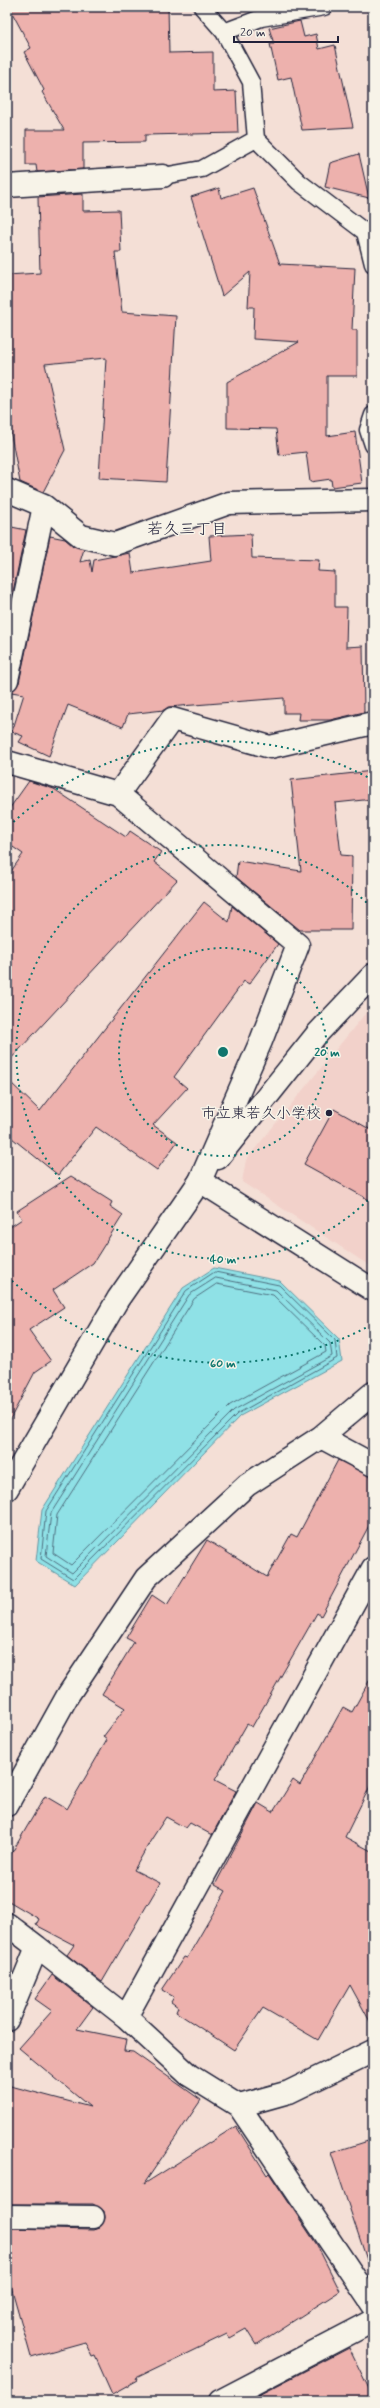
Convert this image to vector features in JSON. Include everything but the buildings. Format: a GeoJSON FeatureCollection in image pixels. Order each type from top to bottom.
{"type":"FeatureCollection","features":[{"type":"Feature","properties":{"kind":"street"},"geometry":{"type":"LineString","coordinates":[[7,186],[163,176]]}},
{"type":"Feature","properties":{"kind":"street"},"geometry":{"type":"LineString","coordinates":[[7,490],[44,506],[81,536],[115,544],[229,503],[373,500]]}},
{"type":"Feature","properties":{"kind":"street"},"geometry":{"type":"LineString","coordinates":[[7,680],[44,506]]}},
{"type":"Feature","properties":{"kind":"street"},"geometry":{"type":"LineString","coordinates":[[118,794],[172,719],[270,747],[373,723]]}},
{"type":"Feature","properties":{"kind":"street"},"geometry":{"type":"LineString","coordinates":[[7,762],[118,794],[298,945],[261,1041],[200,1181]]}},
{"type":"Feature","properties":{"kind":"street"},"geometry":{"type":"LineString","coordinates":[[7,1489],[118,1299],[200,1181],[317,1034],[373,975]]}},
{"type":"Feature","properties":{"kind":"street"},"geometry":{"type":"LineString","coordinates":[[200,1181],[373,1290]]}},
{"type":"Feature","properties":{"kind":"street"},"geometry":{"type":"LineString","coordinates":[[7,1805],[68,1695],[146,1578],[246,1485],[321,1437],[373,1393]]}},
{"type":"Feature","properties":{"kind":"street"},"geometry":{"type":"LineString","coordinates":[[321,1437],[373,1465]]}},
{"type":"Feature","properties":{"kind":"street"},"geometry":{"type":"LineString","coordinates":[[126,2017],[373,1568]]}},
{"type":"Feature","properties":{"kind":"street"},"geometry":{"type":"LineString","coordinates":[[7,1924],[126,2017],[189,2075],[239,2106],[373,2305]]}},
{"type":"Feature","properties":{"kind":"street"},"geometry":{"type":"LineString","coordinates":[[7,2020],[37,1947]]}},
{"type":"Feature","properties":{"kind":"street"},"geometry":{"type":"LineString","coordinates":[[239,2106],[289,2092],[373,2051]]}},
{"type":"Feature","properties":{"kind":"street"},"geometry":{"type":"LineString","coordinates":[[7,2216],[93,2217]]}},
{"type":"Feature","properties":{"kind":"street"},"geometry":{"type":"LineString","coordinates":[[220,2401],[373,2321]]}},
{"type":"Feature","properties":{"kind":"lane"},"geometry":{"type":"LineString","coordinates":[[202,7],[224,32],[251,82],[256,139],[298,182],[365,232],[373,264]]}},
{"type":"Feature","properties":{"kind":"lane"},"geometry":{"type":"LineString","coordinates":[[224,32],[261,18],[324,7]]}},
{"type":"Feature","properties":{"kind":"lane"},"geometry":{"type":"LineString","coordinates":[[163,176],[202,169],[256,139]]}},
{"type":"Feature","properties":{"kind":"lane"},"geometry":{"type":"LineString","coordinates":[[373,415],[368,430],[373,445]]}},
{"type":"Feature","properties":{"kind":"shaded area","name":"市立東若久小学校"},"geometry":{"type":"Polygon","coordinates":[[[373,1004],[373,1268],[242,1182],[246,1160],[373,1004]]]}},
{"type":"Feature","properties":{"kind":"water"},"geometry":{"type":"Polygon","coordinates":[[[214,1268],[280,1281],[339,1339],[342,1361],[240,1416],[75,1585],[36,1561],[42,1510],[183,1288],[214,1268]]]}},
{"type":"Feature","properties":{"kind":"place","name":"市立東若久小学校"},"geometry":{"type":"Point","coordinates":[329,1113]}},
{"type":"Feature","properties":{"kind":"district","name":"若久三丁目"},"geometry":{"type":"Point","coordinates":[187,528]}}]}
